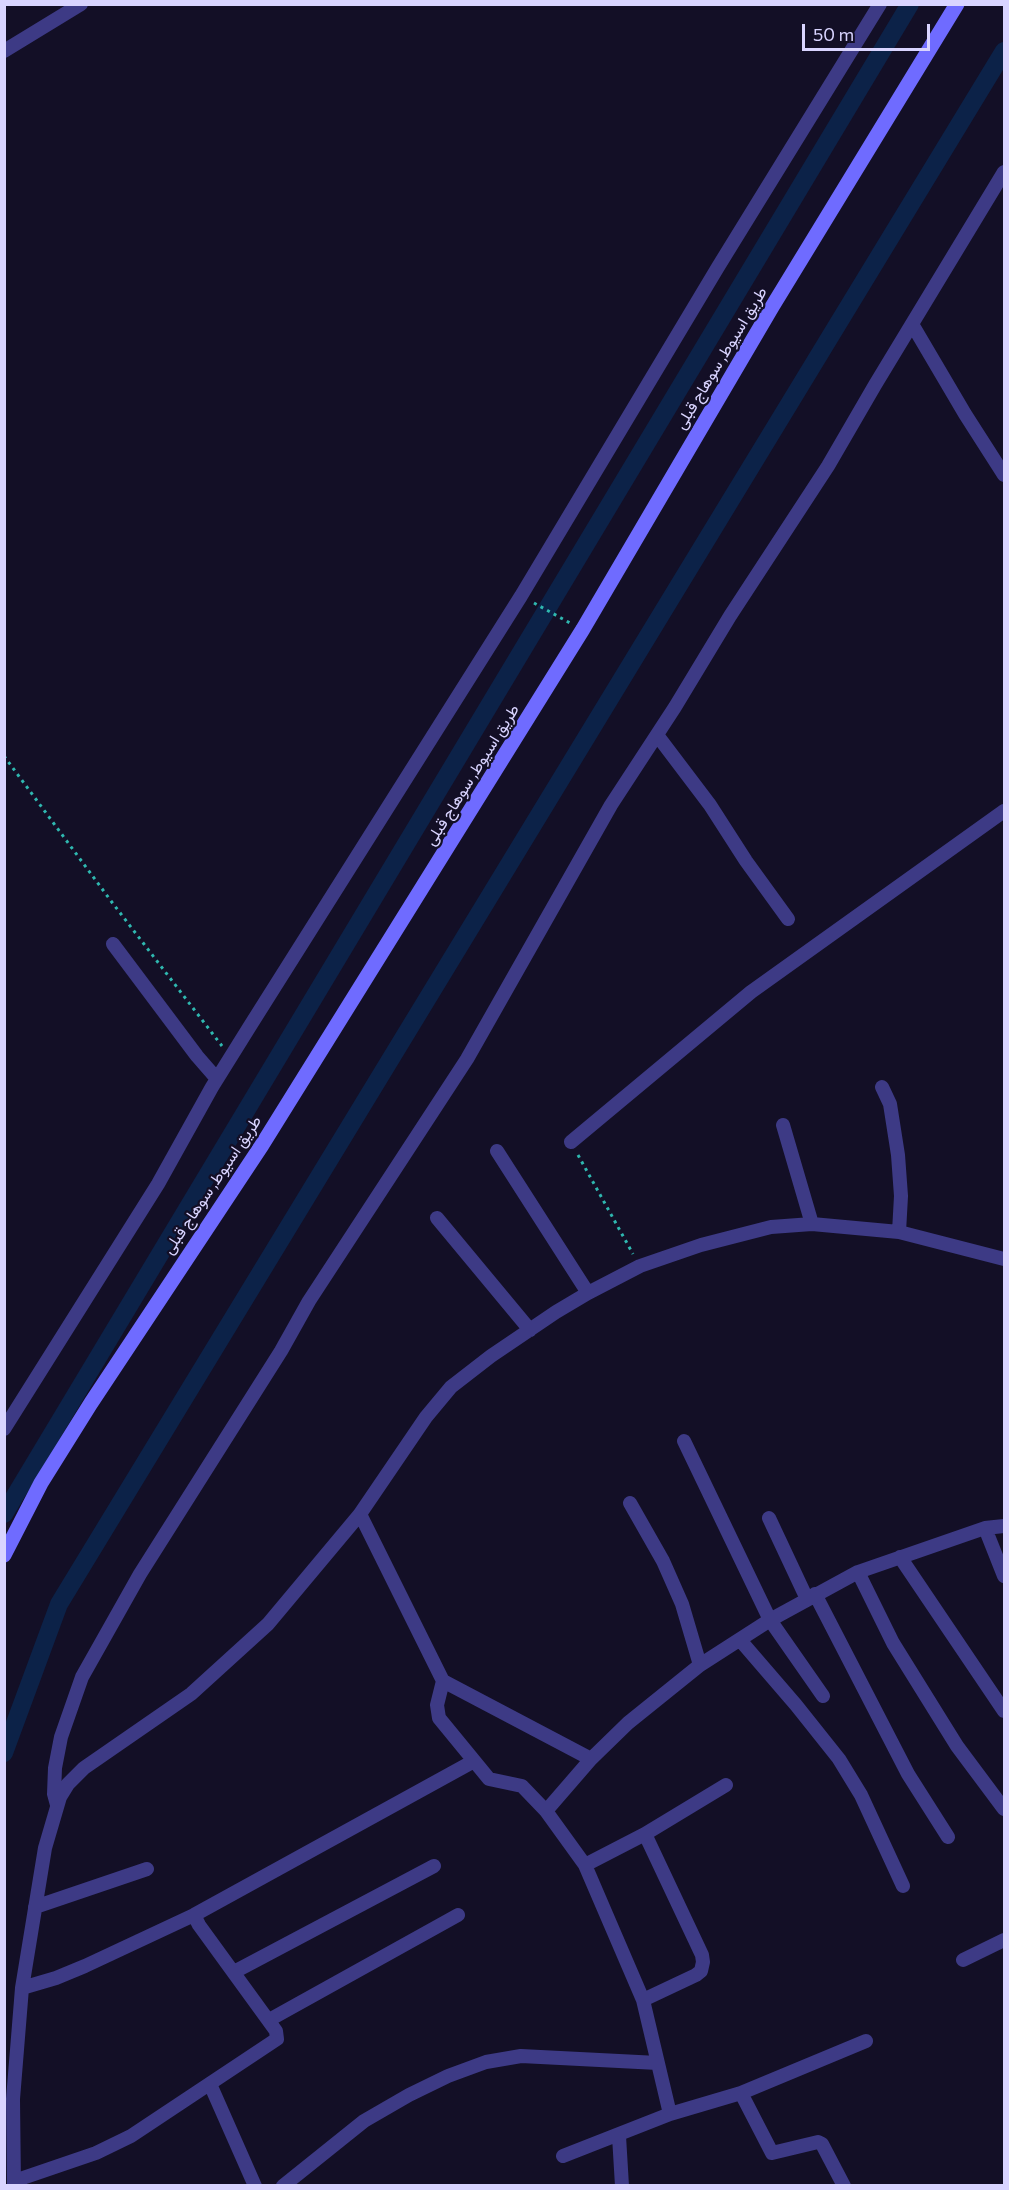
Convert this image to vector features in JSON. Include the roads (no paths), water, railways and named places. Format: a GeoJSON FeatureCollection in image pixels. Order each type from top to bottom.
{"type":"FeatureCollection","features":[{"type":"Feature","properties":{"kind":"main road","name":"طريق اسيوط, سوهاج قبلى"},"geometry":{"type":"LineString","coordinates":[[4,1556],[41,1483],[91,1403],[262,1145],[586,623],[772,307],[957,4]]}},
{"type":"Feature","properties":{"kind":"street"},"geometry":{"type":"LineString","coordinates":[[4,51],[81,4]]}},
{"type":"Feature","properties":{"kind":"street"},"geometry":{"type":"LineString","coordinates":[[4,1429],[158,1184],[231,1056],[521,596],[708,284],[880,4]]}},
{"type":"Feature","properties":{"kind":"street"},"geometry":{"type":"LineString","coordinates":[[57,1804],[54,1794],[54,1775],[61,1737],[82,1677],[128,1594],[309,1301],[467,1059],[582,853],[730,616],[828,466],[1005,172]]}},
{"type":"Feature","properties":{"kind":"street"},"geometry":{"type":"LineString","coordinates":[[912,324],[965,414],[1005,475]]}},
{"type":"Feature","properties":{"kind":"street"},"geometry":{"type":"LineString","coordinates":[[657,735],[710,805],[746,861],[788,919]]}},
{"type":"Feature","properties":{"kind":"street"},"geometry":{"type":"LineString","coordinates":[[571,1142],[751,992],[1005,812]]}},
{"type":"Feature","properties":{"kind":"street"},"geometry":{"type":"LineString","coordinates":[[113,944],[197,1056],[217,1079]]}},
{"type":"Feature","properties":{"kind":"street"},"geometry":{"type":"LineString","coordinates":[[882,1087],[890,1104],[898,1155],[901,1196],[899,1232]]}},
{"type":"Feature","properties":{"kind":"street"},"geometry":{"type":"LineString","coordinates":[[783,1125],[812,1224]]}},
{"type":"Feature","properties":{"kind":"street"},"geometry":{"type":"LineString","coordinates":[[497,1151],[588,1293]]}},
{"type":"Feature","properties":{"kind":"street"},"geometry":{"type":"LineString","coordinates":[[437,1218],[530,1330]]}},
{"type":"Feature","properties":{"kind":"street"},"geometry":{"type":"LineString","coordinates":[[194,1915],[269,2020],[278,2039],[131,2136],[96,2153],[14,2183],[13,2100],[22,1988],[45,1848],[57,1804],[75,1775],[190,1694],[268,1624],[360,1514],[426,1417],[451,1387],[530,1330],[588,1293],[640,1266],[701,1245],[771,1227],[812,1224],[899,1232],[1005,1259]]}},
{"type":"Feature","properties":{"kind":"street"},"geometry":{"type":"LineString","coordinates":[[684,1441],[770,1620],[823,1696]]}},
{"type":"Feature","properties":{"kind":"street"},"geometry":{"type":"LineString","coordinates":[[630,1503],[663,1561],[682,1604],[700,1665]]}},
{"type":"Feature","properties":{"kind":"street"},"geometry":{"type":"LineString","coordinates":[[360,1514],[443,1681],[591,1759]]}},
{"type":"Feature","properties":{"kind":"street"},"geometry":{"type":"LineString","coordinates":[[769,1518],[908,1774],[948,1836]]}},
{"type":"Feature","properties":{"kind":"street"},"geometry":{"type":"LineString","coordinates":[[546,1811],[591,1759],[628,1723],[700,1665],[770,1620],[858,1572],[985,1528],[1005,1526]]}},
{"type":"Feature","properties":{"kind":"street"},"geometry":{"type":"LineString","coordinates":[[985,1528],[1005,1576]]}},
{"type":"Feature","properties":{"kind":"street"},"geometry":{"type":"LineString","coordinates":[[900,1557],[1005,1710]]}},
{"type":"Feature","properties":{"kind":"street"},"geometry":{"type":"LineString","coordinates":[[858,1572],[904,1662],[957,1746],[1005,1809]]}},
{"type":"Feature","properties":{"kind":"street"},"geometry":{"type":"LineString","coordinates":[[740,1640],[839,1759],[871,1814],[903,1886]]}},
{"type":"Feature","properties":{"kind":"street"},"geometry":{"type":"LineString","coordinates":[[443,1681],[437,1705],[440,1718],[489,1779],[522,1786],[546,1811],[585,1865],[643,2000],[670,2114]]}},
{"type":"Feature","properties":{"kind":"street"},"geometry":{"type":"LineString","coordinates":[[22,1988],[85,1966],[194,1915],[474,1761]]}},
{"type":"Feature","properties":{"kind":"street"},"geometry":{"type":"LineString","coordinates":[[585,1865],[645,1834],[726,1785]]}},
{"type":"Feature","properties":{"kind":"street"},"geometry":{"type":"LineString","coordinates":[[643,2000],[696,1975],[701,1971],[703,1962],[645,1834]]}},
{"type":"Feature","properties":{"kind":"street"},"geometry":{"type":"LineString","coordinates":[[234,1972],[434,1866]]}},
{"type":"Feature","properties":{"kind":"street"},"geometry":{"type":"LineString","coordinates":[[35,1908],[147,1869]]}},
{"type":"Feature","properties":{"kind":"street"},"geometry":{"type":"LineString","coordinates":[[269,2020],[458,1915]]}},
{"type":"Feature","properties":{"kind":"street"},"geometry":{"type":"LineString","coordinates":[[963,1960],[1005,1940]]}},
{"type":"Feature","properties":{"kind":"street"},"geometry":{"type":"LineString","coordinates":[[564,2156],[670,2114],[741,2093],[866,2041]]}},
{"type":"Feature","properties":{"kind":"street"},"geometry":{"type":"LineString","coordinates":[[284,2186],[364,2121],[448,2076],[486,2062],[521,2056],[658,2063]]}},
{"type":"Feature","properties":{"kind":"street"},"geometry":{"type":"LineString","coordinates":[[210,2084],[255,2186]]}},
{"type":"Feature","properties":{"kind":"street"},"geometry":{"type":"LineString","coordinates":[[741,2093],[772,2153],[818,2142],[822,2144],[844,2186]]}},
{"type":"Feature","properties":{"kind":"street"},"geometry":{"type":"LineString","coordinates":[[619,2136],[622,2186]]}},
{"type":"Feature","properties":{"kind":"waterway"},"geometry":{"type":"LineString","coordinates":[[4,1514],[910,4]]}},
{"type":"Feature","properties":{"kind":"waterway"},"geometry":{"type":"LineString","coordinates":[[4,1753],[59,1604],[1004,51]]}}]}
